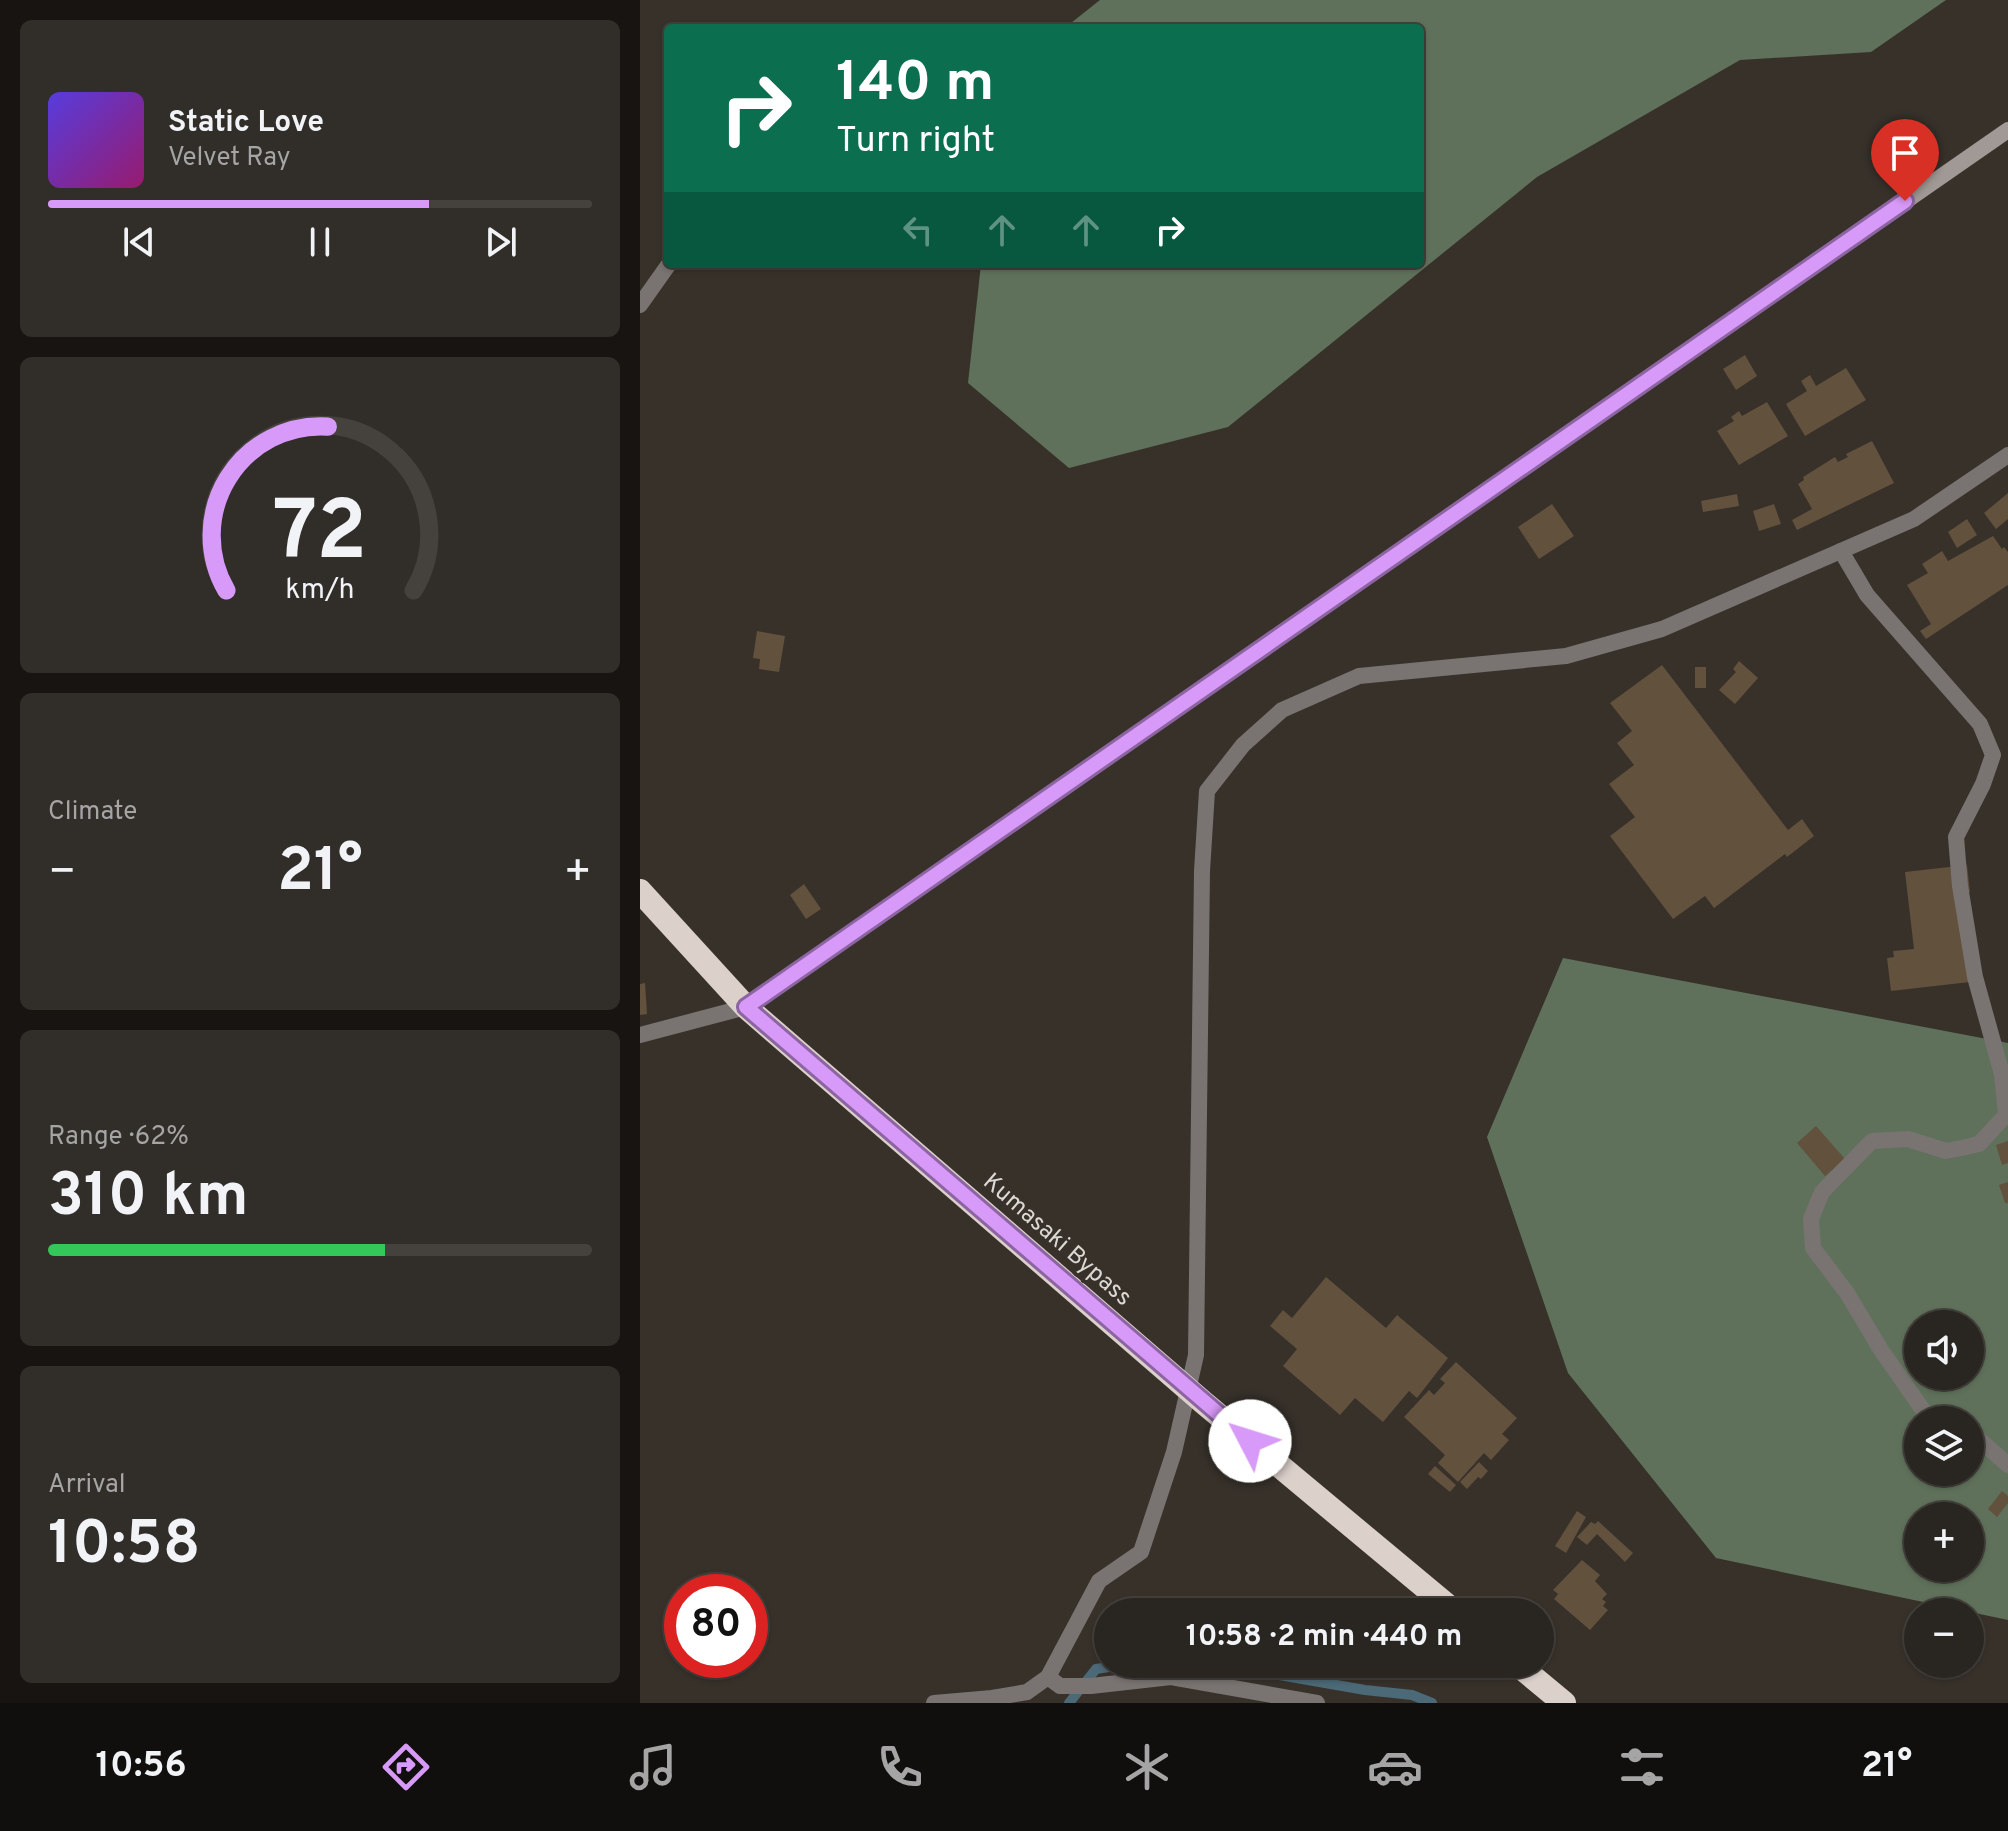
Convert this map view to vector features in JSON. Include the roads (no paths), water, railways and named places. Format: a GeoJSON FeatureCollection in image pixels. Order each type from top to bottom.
{"type":"FeatureCollection","features":[{"type":"Feature","properties":{"kind":"highway","name":"Kumasaki Bypass"},"geometry":{"type":"LineString","coordinates":[[640,891],[746,1007],[1204,1403],[1438,1598]]}},
{"type":"Feature","properties":{"kind":"highway"},"geometry":{"type":"LineString","coordinates":[[1534,1678],[1564,1703]]}},
{"type":"Feature","properties":{"kind":"street"},"geometry":{"type":"LineString","coordinates":[[640,1035],[746,1007],[2008,130]]}},
{"type":"Feature","properties":{"kind":"street"},"geometry":{"type":"LineString","coordinates":[[640,305],[666,268]]}},
{"type":"Feature","properties":{"kind":"street"},"geometry":{"type":"LineString","coordinates":[[1054,1682],[1099,1581],[1141,1552],[1174,1452],[1196,1355],[1202,871],[1207,791],[1243,745],[1282,710],[1359,676],[1566,656],[1662,629],[1914,519],[2008,455]]}},
{"type":"Feature","properties":{"kind":"street"},"geometry":{"type":"LineString","coordinates":[[1841,551],[1867,595],[1980,724],[1993,755],[1983,784],[1956,837],[1960,886],[1975,977],[2002,1074],[2006,1115],[1979,1144],[1962,1148],[1946,1151],[1908,1139],[1872,1141],[1822,1192],[1811,1219],[1813,1248],[1847,1293],[1881,1350],[1920,1406]]}},
{"type":"Feature","properties":{"kind":"street"},"geometry":{"type":"LineString","coordinates":[[1984,1444],[2008,1465]]}},
{"type":"Feature","properties":{"kind":"street"},"geometry":{"type":"LineString","coordinates":[[934,1703],[1027,1692],[1054,1682],[1091,1686],[1171,1677],[1317,1703]]}},
{"type":"Feature","properties":{"kind":"waterway"},"geometry":{"type":"LineString","coordinates":[[1069,1703],[1094,1672]]}},
{"type":"Feature","properties":{"kind":"waterway"},"geometry":{"type":"LineString","coordinates":[[1297,1678],[1412,1695],[1432,1703]]}}]}
